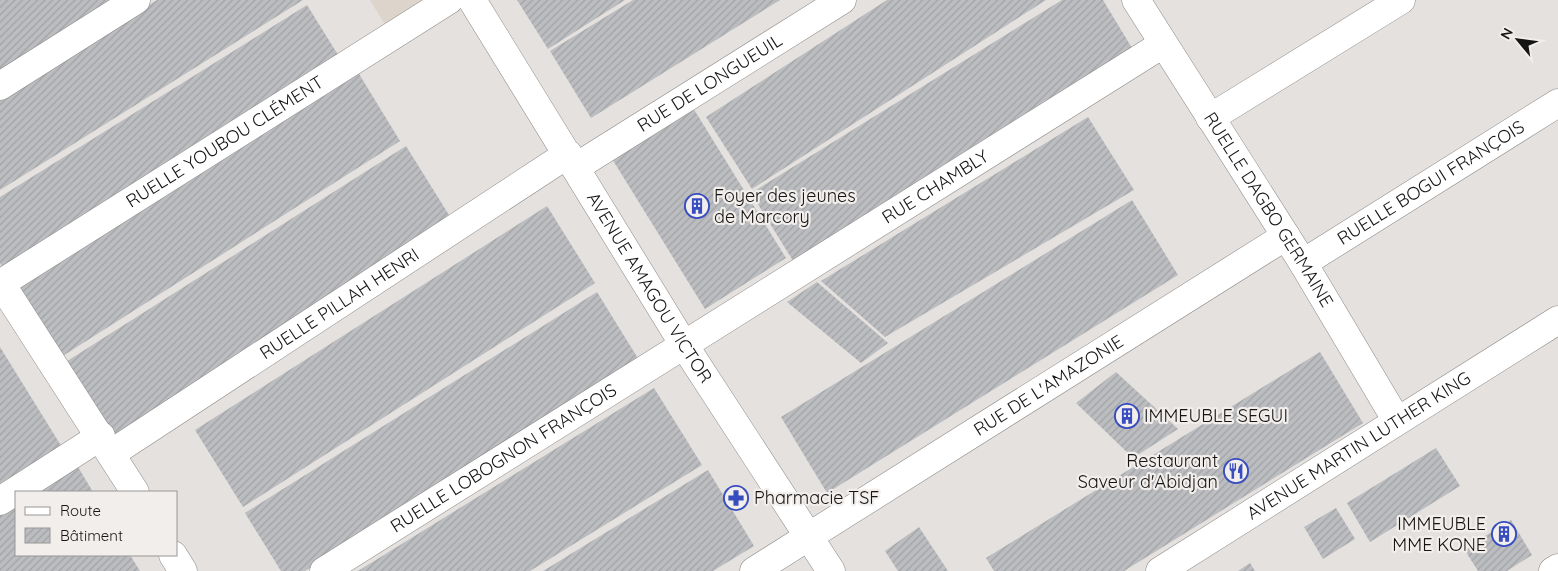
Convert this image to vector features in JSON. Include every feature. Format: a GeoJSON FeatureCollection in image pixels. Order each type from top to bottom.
{"type":"FeatureCollection","features":[{"type":"Feature","properties":{"kind":"street"},"geometry":{"type":"LineString","coordinates":[[0,86],[136,0]]}},
{"type":"Feature","properties":{"kind":"street","name":"RUELLE YOUBOU CLÉMENT"},"geometry":{"type":"LineString","coordinates":[[0,283],[449,0]]}},
{"type":"Feature","properties":{"kind":"street","name":"AVENUE AMAGOU VICTOR"},"geometry":{"type":"LineString","coordinates":[[472,0],[684,344],[831,571]]}},
{"type":"Feature","properties":{"kind":"street","name":"RUE DE LONGUEUIL"},"geometry":{"type":"LineString","coordinates":[[572,160],[842,0]]}},
{"type":"Feature","properties":{"kind":"street","name":"RUELLE DAGBO GERMAINE"},"geometry":{"type":"LineString","coordinates":[[1136,0],[1303,263],[1397,421]]}},
{"type":"Feature","properties":{"kind":"street"},"geometry":{"type":"LineString","coordinates":[[1210,118],[1401,0]]}},
{"type":"Feature","properties":{"kind":"street","name":"RUE CHAMBLY"},"geometry":{"type":"LineString","coordinates":[[684,344],[1163,44]]}},
{"type":"Feature","properties":{"kind":"street","name":"RUELLE BOGUI FRANÇOIS"},"geometry":{"type":"LineString","coordinates":[[1303,263],[1558,103]]}},
{"type":"Feature","properties":{"kind":"street","name":"RUELLE PILLAH HENRI"},"geometry":{"type":"LineString","coordinates":[[19,491],[106,445],[572,160]]}},
{"type":"Feature","properties":{"kind":"street","name":"RUE DE L'AMAZONIE"},"geometry":{"type":"LineString","coordinates":[[754,571],[1286,236]]}},
{"type":"Feature","properties":{"kind":"street"},"geometry":{"type":"LineString","coordinates":[[0,283],[134,491]]}},
{"type":"Feature","properties":{"kind":"street","name":"AVENUE MARTIN LUTHER KING"},"geometry":{"type":"LineString","coordinates":[[1160,571],[1558,320]]}},
{"type":"Feature","properties":{"kind":"street","name":"RUELLE LOBOGNON FRANÇOIS"},"geometry":{"type":"LineString","coordinates":[[324,571],[684,344]]}},
{"type":"Feature","properties":{"kind":"street","name":"RUELLE PILLAH HENRI"},"geometry":{"type":"LineString","coordinates":[[0,501],[15,493]]}},
{"type":"Feature","properties":{"kind":"street"},"geometry":{"type":"LineString","coordinates":[[174,556],[183,571]]}},
{"type":"Feature","properties":{"kind":"street"},"geometry":{"type":"LineString","coordinates":[[1553,571],[1558,568]]}},
{"type":"Feature","properties":{"kind":"shaded area"},"geometry":{"type":"Polygon","coordinates":[[[370,0],[432,0],[387,28],[370,0]]]}},
{"type":"Feature","properties":{"kind":"building"},"geometry":{"type":"Polygon","coordinates":[[[0,0],[120,0],[0,76],[0,0]]]}},
{"type":"Feature","properties":{"kind":"building"},"geometry":{"type":"Polygon","coordinates":[[[157,0],[303,0],[0,190],[0,99],[157,0]]]}},
{"type":"Feature","properties":{"kind":"building"},"geometry":{"type":"Polygon","coordinates":[[[517,0],[625,0],[548,49],[517,0]]]}},
{"type":"Feature","properties":{"kind":"building"},"geometry":{"type":"Polygon","coordinates":[[[633,0],[780,0],[591,118],[550,51],[633,0]]]}},
{"type":"Feature","properties":{"kind":"building"},"geometry":{"type":"Polygon","coordinates":[[[887,0],[1046,0],[752,189],[706,117],[887,0]]]}},
{"type":"Feature","properties":{"kind":"building"},"geometry":{"type":"Polygon","coordinates":[[[1062,0],[1103,0],[1135,53],[795,264],[751,193],[1062,0]]]}},
{"type":"Feature","properties":{"kind":"building"},"geometry":{"type":"Polygon","coordinates":[[[307,5],[340,58],[3,268],[0,263],[0,197],[307,5]]]}},
{"type":"Feature","properties":{"kind":"building"},"geometry":{"type":"Polygon","coordinates":[[[356,69],[400,141],[58,359],[13,287],[356,69]]]}},
{"type":"Feature","properties":{"kind":"building","name":"Foyer des jeunes de Marcory"},"geometry":{"type":"Polygon","coordinates":[[[690,103],[786,258],[705,309],[609,154],[690,103]]]}},
{"type":"Feature","properties":{"kind":"building"},"geometry":{"type":"Polygon","coordinates":[[[1088,117],[1134,190],[885,337],[821,281],[1088,117]]]}},
{"type":"Feature","properties":{"kind":"building"},"geometry":{"type":"Polygon","coordinates":[[[406,146],[454,223],[109,441],[61,365],[406,146]]]}},
{"type":"Feature","properties":{"kind":"building"},"geometry":{"type":"Polygon","coordinates":[[[1132,200],[1178,275],[827,493],[781,417],[1132,200]]]}},
{"type":"Feature","properties":{"kind":"building"},"geometry":{"type":"Polygon","coordinates":[[[547,206],[595,283],[243,507],[195,430],[547,206]]]}},
{"type":"Feature","properties":{"kind":"building"},"geometry":{"type":"Polygon","coordinates":[[[817,282],[888,343],[861,363],[787,302],[817,282]]]}},
{"type":"Feature","properties":{"kind":"building"},"geometry":{"type":"Polygon","coordinates":[[[597,292],[639,360],[305,571],[281,571],[245,513],[597,292]]]}},
{"type":"Feature","properties":{"kind":"building"},"geometry":{"type":"Polygon","coordinates":[[[0,347],[65,452],[0,493],[0,347]]]}},
{"type":"Feature","properties":{"kind":"building"},"geometry":{"type":"Polygon","coordinates":[[[1320,352],[1363,423],[1124,571],[994,571],[986,558],[1320,352]]]}},
{"type":"Feature","properties":{"kind":"building","name":"IMMEUBLE SEGUI"},"geometry":{"type":"Polygon","coordinates":[[[1116,372],[1178,429],[1133,458],[1076,403],[1116,372]]]}},
{"type":"Feature","properties":{"kind":"building"},"geometry":{"type":"Polygon","coordinates":[[[654,388],[702,465],[530,571],[358,571],[654,388]]]}},
{"type":"Feature","properties":{"kind":"building"},"geometry":{"type":"Polygon","coordinates":[[[1436,448],[1460,486],[1370,542],[1347,503],[1436,448]]]}},
{"type":"Feature","properties":{"kind":"building"},"geometry":{"type":"Polygon","coordinates":[[[78,467],[92,491],[39,491],[78,467]]]}},
{"type":"Feature","properties":{"kind":"building"},"geometry":{"type":"Polygon","coordinates":[[[708,470],[754,546],[713,571],[543,571],[708,470]]]}},
{"type":"Feature","properties":{"kind":"building"},"geometry":{"type":"Polygon","coordinates":[[[15,506],[15,556],[131,556],[140,571],[0,571],[0,515],[15,506]]]}},
{"type":"Feature","properties":{"kind":"building"},"geometry":{"type":"Polygon","coordinates":[[[1336,508],[1355,539],[1323,559],[1304,527],[1336,508]]]}},
{"type":"Feature","properties":{"kind":"building","name":"IMMEUBLE MME KONE"},"geometry":{"type":"Polygon","coordinates":[[[1511,520],[1532,555],[1507,571],[1478,571],[1464,549],[1511,520]]]}},
{"type":"Feature","properties":{"kind":"building"},"geometry":{"type":"Polygon","coordinates":[[[919,527],[948,571],[898,571],[885,551],[919,527]]]}},
{"type":"Feature","properties":{"kind":"building"},"geometry":{"type":"Polygon","coordinates":[[[1250,563],[1255,571],[1238,571],[1250,563]]]}},
{"type":"Feature","properties":{"kind":"place","name":"Foyer des jeunes de Marcory"},"geometry":{"type":"Point","coordinates":[697,206]}},
{"type":"Feature","properties":{"kind":"place","name":"IMMEUBLE SEGUI"},"geometry":{"type":"Point","coordinates":[1127,416]}},
{"type":"Feature","properties":{"kind":"place","name":"Restaurant Saveur d'Abidjan"},"geometry":{"type":"Point","coordinates":[1236,471]}},
{"type":"Feature","properties":{"kind":"place","name":"Pharmacie TSF"},"geometry":{"type":"Point","coordinates":[736,498]}},
{"type":"Feature","properties":{"kind":"place","name":"IMMEUBLE MME KONE"},"geometry":{"type":"Point","coordinates":[1504,534]}}]}
